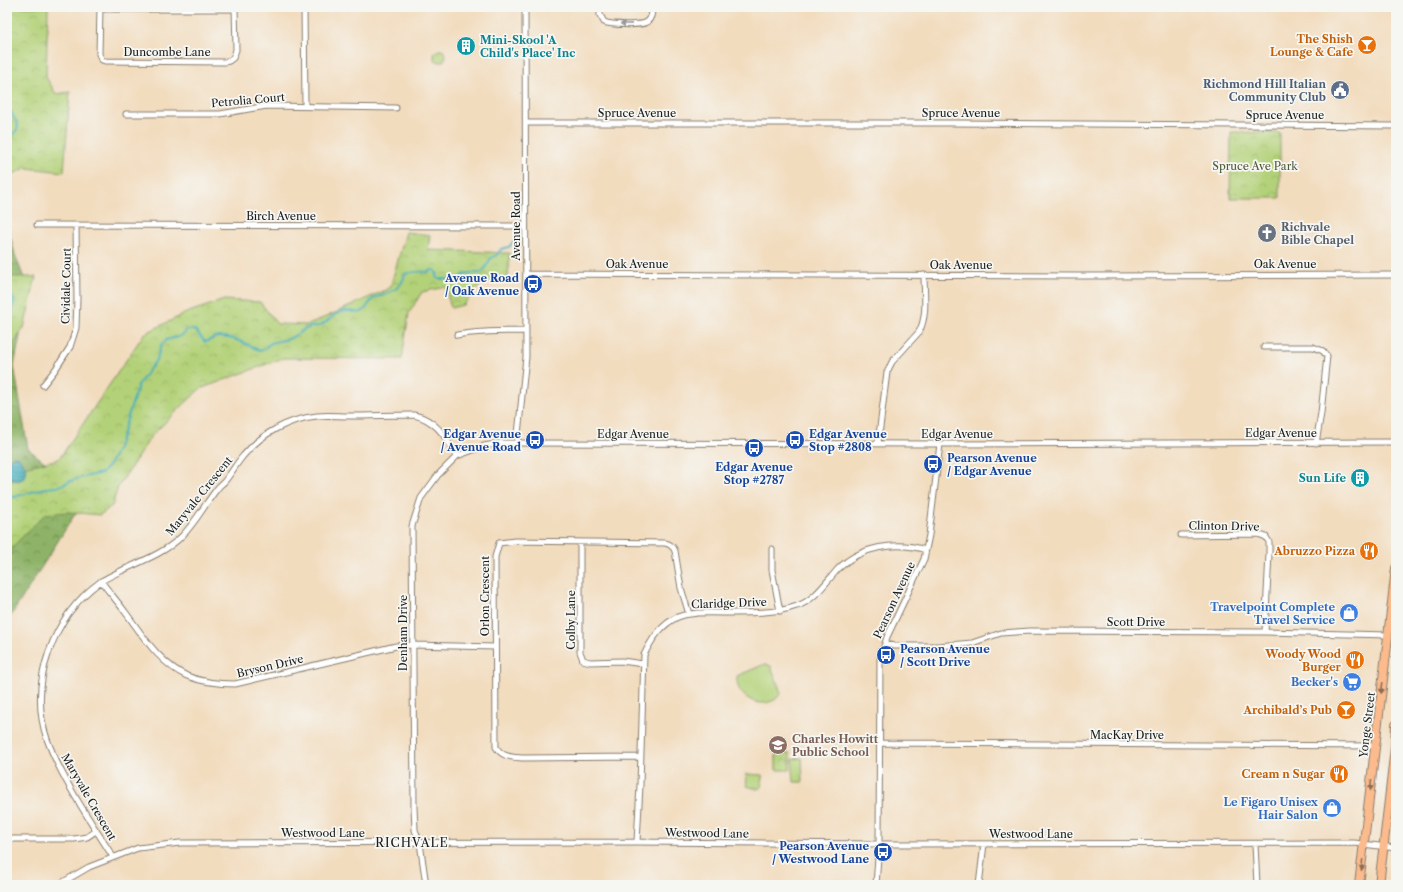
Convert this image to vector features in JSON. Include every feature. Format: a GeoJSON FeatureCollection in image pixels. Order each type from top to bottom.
{"type":"FeatureCollection","features":[{"type":"Feature","properties":{"kind":"main road","name":"Yonge Street"},"geometry":{"type":"LineString","coordinates":[[1359,885],[1396,568]]}},
{"type":"Feature","properties":{"kind":"main road"},"geometry":{"type":"LineString","coordinates":[[1379,885],[1395,748],[1396,724]]}},
{"type":"Feature","properties":{"kind":"street"},"geometry":{"type":"LineString","coordinates":[[304,7],[305,106]]}},
{"type":"Feature","properties":{"kind":"street","name":"Avenue Road"},"geometry":{"type":"LineString","coordinates":[[517,444],[526,357],[525,7]]}},
{"type":"Feature","properties":{"kind":"street"},"geometry":{"type":"LineString","coordinates":[[600,7],[600,15],[604,22],[614,24],[645,23],[651,18],[652,7]]}},
{"type":"Feature","properties":{"kind":"street","name":"Duncombe Lane"},"geometry":{"type":"LineString","coordinates":[[100,8],[235,8],[235,54],[229,61],[224,62],[105,62],[99,54],[100,8]]}},
{"type":"Feature","properties":{"kind":"street","name":"Petrolia Court"},"geometry":{"type":"LineString","coordinates":[[126,114],[220,114],[233,113],[261,107],[305,106],[396,108]]}},
{"type":"Feature","properties":{"kind":"street","name":"Spruce Avenue"},"geometry":{"type":"LineString","coordinates":[[526,124],[961,123],[1396,126]]}},
{"type":"Feature","properties":{"kind":"street","name":"Birch Avenue"},"geometry":{"type":"LineString","coordinates":[[37,225],[525,226]]}},
{"type":"Feature","properties":{"kind":"street","name":"Cividale Court"},"geometry":{"type":"LineString","coordinates":[[43,385],[70,348],[76,328],[76,225]]}},
{"type":"Feature","properties":{"kind":"street","name":"Oak Avenue"},"geometry":{"type":"LineString","coordinates":[[526,274],[1089,276],[1396,275]]}},
{"type":"Feature","properties":{"kind":"street"},"geometry":{"type":"LineString","coordinates":[[878,443],[887,372],[892,362],[916,336],[922,327],[925,315],[924,275]]}},
{"type":"Feature","properties":{"kind":"street"},"geometry":{"type":"LineString","coordinates":[[457,335],[484,331],[526,331]]}},
{"type":"Feature","properties":{"kind":"street"},"geometry":{"type":"LineString","coordinates":[[1264,347],[1313,347],[1323,351],[1326,356],[1321,413],[1316,443]]}},
{"type":"Feature","properties":{"kind":"street","name":"Maryvale Crescent"},"geometry":{"type":"LineString","coordinates":[[113,858],[63,773],[48,740],[44,726],[41,690],[50,647],[60,626],[77,603],[101,581],[143,561],[172,544],[190,526],[218,488],[256,442],[289,422],[319,416],[414,415],[425,418],[435,426],[444,436],[457,456]]}},
{"type":"Feature","properties":{"kind":"street","name":"Edgar Avenue"},"geometry":{"type":"LineString","coordinates":[[517,444],[1396,442]]}},
{"type":"Feature","properties":{"kind":"street","name":"Denham Drive"},"geometry":{"type":"LineString","coordinates":[[426,885],[420,843],[415,830],[414,807],[412,526],[421,498],[438,475],[457,456],[484,446],[501,443],[517,444]]}},
{"type":"Feature","properties":{"kind":"street","name":"Pearson Avenue"},"geometry":{"type":"LineString","coordinates":[[876,885],[879,844],[880,659],[886,637],[924,559],[940,444]]}},
{"type":"Feature","properties":{"kind":"street","name":"Clinton Drive"},"geometry":{"type":"LineString","coordinates":[[1181,535],[1258,534],[1266,537],[1268,542],[1268,554],[1265,632]]}},
{"type":"Feature","properties":{"kind":"street","name":"Orlon Crescent"},"geometry":{"type":"LineString","coordinates":[[640,757],[522,758],[503,755],[496,747],[495,556],[499,543],[515,541],[664,542],[674,547],[681,588],[689,614]]}},
{"type":"Feature","properties":{"kind":"street","name":"Colby Lane"},"geometry":{"type":"LineString","coordinates":[[580,542],[581,657],[586,662],[622,661],[643,664]]}},
{"type":"Feature","properties":{"kind":"street","name":"Claridge Drive"},"geometry":{"type":"LineString","coordinates":[[637,842],[643,664],[644,655],[649,644],[659,631],[670,622],[689,614],[780,611],[799,606],[824,586],[838,569],[866,550],[888,546],[906,546],[926,550]]}},
{"type":"Feature","properties":{"kind":"street"},"geometry":{"type":"LineString","coordinates":[[772,549],[772,570],[780,611]]}},
{"type":"Feature","properties":{"kind":"street","name":"Bryson Drive"},"geometry":{"type":"LineString","coordinates":[[101,581],[125,611],[147,643],[159,655],[179,672],[203,681],[218,684],[235,684],[396,646],[495,647]]}},
{"type":"Feature","properties":{"kind":"street","name":"Scott Drive"},"geometry":{"type":"LineString","coordinates":[[884,644],[895,646],[938,646],[972,643],[1001,634],[1030,631],[1265,632],[1389,636]]}},
{"type":"Feature","properties":{"kind":"street","name":"MacKay Drive"},"geometry":{"type":"LineString","coordinates":[[880,744],[1375,746]]}},
{"type":"Feature","properties":{"kind":"street"},"geometry":{"type":"LineString","coordinates":[[7,839],[74,839],[87,837],[96,831]]}},
{"type":"Feature","properties":{"kind":"street","name":"Westwood Lane"},"geometry":{"type":"LineString","coordinates":[[58,885],[89,867],[138,848],[180,843],[637,842],[879,844],[1364,844],[1396,848]]}},
{"type":"Feature","properties":{"kind":"street"},"geometry":{"type":"LineString","coordinates":[[979,885],[984,844]]}},
{"type":"Feature","properties":{"kind":"street"},"geometry":{"type":"LineString","coordinates":[[1255,844],[1257,885]]}},
{"type":"Feature","properties":{"kind":"green space"},"geometry":{"type":"Polygon","coordinates":[[[7,7],[48,7],[46,77],[56,94],[70,92],[64,172],[26,168],[7,177],[7,7]]]}},
{"type":"Feature","properties":{"kind":"green space"},"geometry":{"type":"Polygon","coordinates":[[[438,50],[442,50],[446,56],[442,62],[438,62],[434,58],[434,54],[438,50]]]}},
{"type":"Feature","properties":{"kind":"green space","name":"Spruce Ave Park"},"geometry":{"type":"Polygon","coordinates":[[[1231,132],[1280,133],[1280,198],[1230,198],[1231,132]]]}},
{"type":"Feature","properties":{"kind":"green space"},"geometry":{"type":"Polygon","coordinates":[[[7,195],[9,277],[36,277],[24,328],[9,350],[7,391],[7,195]]]}},
{"type":"Feature","properties":{"kind":"green space"},"geometry":{"type":"Polygon","coordinates":[[[7,222],[15,255],[29,291],[14,366],[28,449],[87,495],[7,622],[7,222]]]}},
{"type":"Feature","properties":{"kind":"green space"},"geometry":{"type":"Polygon","coordinates":[[[406,232],[430,235],[428,250],[510,253],[508,278],[483,282],[463,305],[451,308],[445,287],[422,292],[409,313],[402,359],[283,358],[200,389],[152,435],[118,487],[112,506],[100,515],[68,512],[45,514],[15,544],[7,556],[7,471],[59,459],[144,334],[186,313],[224,300],[260,302],[277,324],[308,325],[390,288],[406,232]]]}},
{"type":"Feature","properties":{"kind":"green space"},"geometry":{"type":"Polygon","coordinates":[[[765,664],[771,666],[781,693],[777,698],[767,703],[752,701],[740,691],[737,676],[765,664]]]}},
{"type":"Feature","properties":{"kind":"green space"},"geometry":{"type":"Polygon","coordinates":[[[776,753],[790,753],[790,770],[776,770],[776,753]]]}},
{"type":"Feature","properties":{"kind":"green space"},"geometry":{"type":"Polygon","coordinates":[[[802,758],[803,782],[794,782],[792,759],[802,758]]]}},
{"type":"Feature","properties":{"kind":"green space"},"geometry":{"type":"Polygon","coordinates":[[[747,774],[762,775],[763,778],[761,788],[757,789],[747,786],[747,774]]]}},
{"type":"Feature","properties":{"kind":"water"},"geometry":{"type":"Polygon","coordinates":[[[13,456],[19,457],[25,466],[24,478],[17,481],[12,480],[7,472],[8,460],[13,456]]]}},
{"type":"Feature","properties":{"kind":"waterway"},"geometry":{"type":"LineString","coordinates":[[7,14],[12,7]]}},
{"type":"Feature","properties":{"kind":"waterway"},"geometry":{"type":"LineString","coordinates":[[7,105],[18,125],[17,130],[12,135],[7,145]]}},
{"type":"Feature","properties":{"kind":"waterway"},"geometry":{"type":"LineString","coordinates":[[7,163],[12,169],[7,178]]}},
{"type":"Feature","properties":{"kind":"waterway"},"geometry":{"type":"LineString","coordinates":[[7,496],[14,497],[45,488],[57,487],[75,479],[102,473],[109,465],[118,448],[138,385],[157,359],[161,345],[166,340],[178,337],[184,334],[186,330],[195,330],[205,342],[217,337],[222,337],[245,343],[260,351],[265,349],[269,344],[288,339],[311,327],[320,326],[338,313],[347,311],[358,313],[361,312],[372,299],[397,288],[407,273],[429,272],[431,270],[435,270],[438,274],[436,277],[439,279],[459,279],[467,273],[480,273],[484,270],[491,258],[497,255],[501,249],[509,247],[514,241]]}},
{"type":"Feature","properties":{"kind":"waterway"},"geometry":{"type":"LineString","coordinates":[[7,295],[11,293],[14,302],[11,317],[12,323],[7,328]]}},
{"type":"Feature","properties":{"kind":"place","name":"The Shish Lounge & Cafe"},"geometry":{"type":"Point","coordinates":[1367,45]}},
{"type":"Feature","properties":{"kind":"place","name":"Mini-Skool 'A Child's Place' Inc"},"geometry":{"type":"Point","coordinates":[466,46]}},
{"type":"Feature","properties":{"kind":"place","name":"Richmond Hill Italian Community Club"},"geometry":{"type":"Point","coordinates":[1340,90]}},
{"type":"Feature","properties":{"kind":"place","name":"Richvale Bible Chapel"},"geometry":{"type":"Point","coordinates":[1267,233]}},
{"type":"Feature","properties":{"kind":"place","name":"Avenue Road / Oak Avenue"},"geometry":{"type":"Point","coordinates":[533,284]}},
{"type":"Feature","properties":{"kind":"place","name":"Edgar Avenue / Avenue Road"},"geometry":{"type":"Point","coordinates":[535,440]}},
{"type":"Feature","properties":{"kind":"place","name":"Edgar Avenue Stop #2808"},"geometry":{"type":"Point","coordinates":[795,440]}},
{"type":"Feature","properties":{"kind":"place","name":"Edgar Avenue Stop #2787"},"geometry":{"type":"Point","coordinates":[754,448]}},
{"type":"Feature","properties":{"kind":"place","name":"Pearson Avenue / Edgar Avenue"},"geometry":{"type":"Point","coordinates":[933,464]}},
{"type":"Feature","properties":{"kind":"place","name":"Sun Life"},"geometry":{"type":"Point","coordinates":[1360,478]}},
{"type":"Feature","properties":{"kind":"place","name":"Abruzzo Pizza"},"geometry":{"type":"Point","coordinates":[1369,551]}},
{"type":"Feature","properties":{"kind":"place","name":"Travelpoint Complete Travel Service"},"geometry":{"type":"Point","coordinates":[1349,613]}},
{"type":"Feature","properties":{"kind":"place","name":"Pearson Avenue / Scott Drive"},"geometry":{"type":"Point","coordinates":[886,655]}},
{"type":"Feature","properties":{"kind":"place","name":"Woody Wood Burger"},"geometry":{"type":"Point","coordinates":[1355,660]}},
{"type":"Feature","properties":{"kind":"place","name":"Becker's"},"geometry":{"type":"Point","coordinates":[1352,682]}},
{"type":"Feature","properties":{"kind":"place","name":"Archibald’s Pub"},"geometry":{"type":"Point","coordinates":[1346,710]}},
{"type":"Feature","properties":{"kind":"place","name":"Charles Howitt Public School"},"geometry":{"type":"Point","coordinates":[778,745]}},
{"type":"Feature","properties":{"kind":"place","name":"Cream n Sugar"},"geometry":{"type":"Point","coordinates":[1339,774]}},
{"type":"Feature","properties":{"kind":"place","name":"Le Figaro Unisex Hair Salon"},"geometry":{"type":"Point","coordinates":[1332,808]}},
{"type":"Feature","properties":{"kind":"place","name":"Pearson Avenue / Westwood Lane"},"geometry":{"type":"Point","coordinates":[883,852]}},
{"type":"Feature","properties":{"kind":"district","name":"RICHVALE"},"geometry":{"type":"Point","coordinates":[412,842]}}]}
